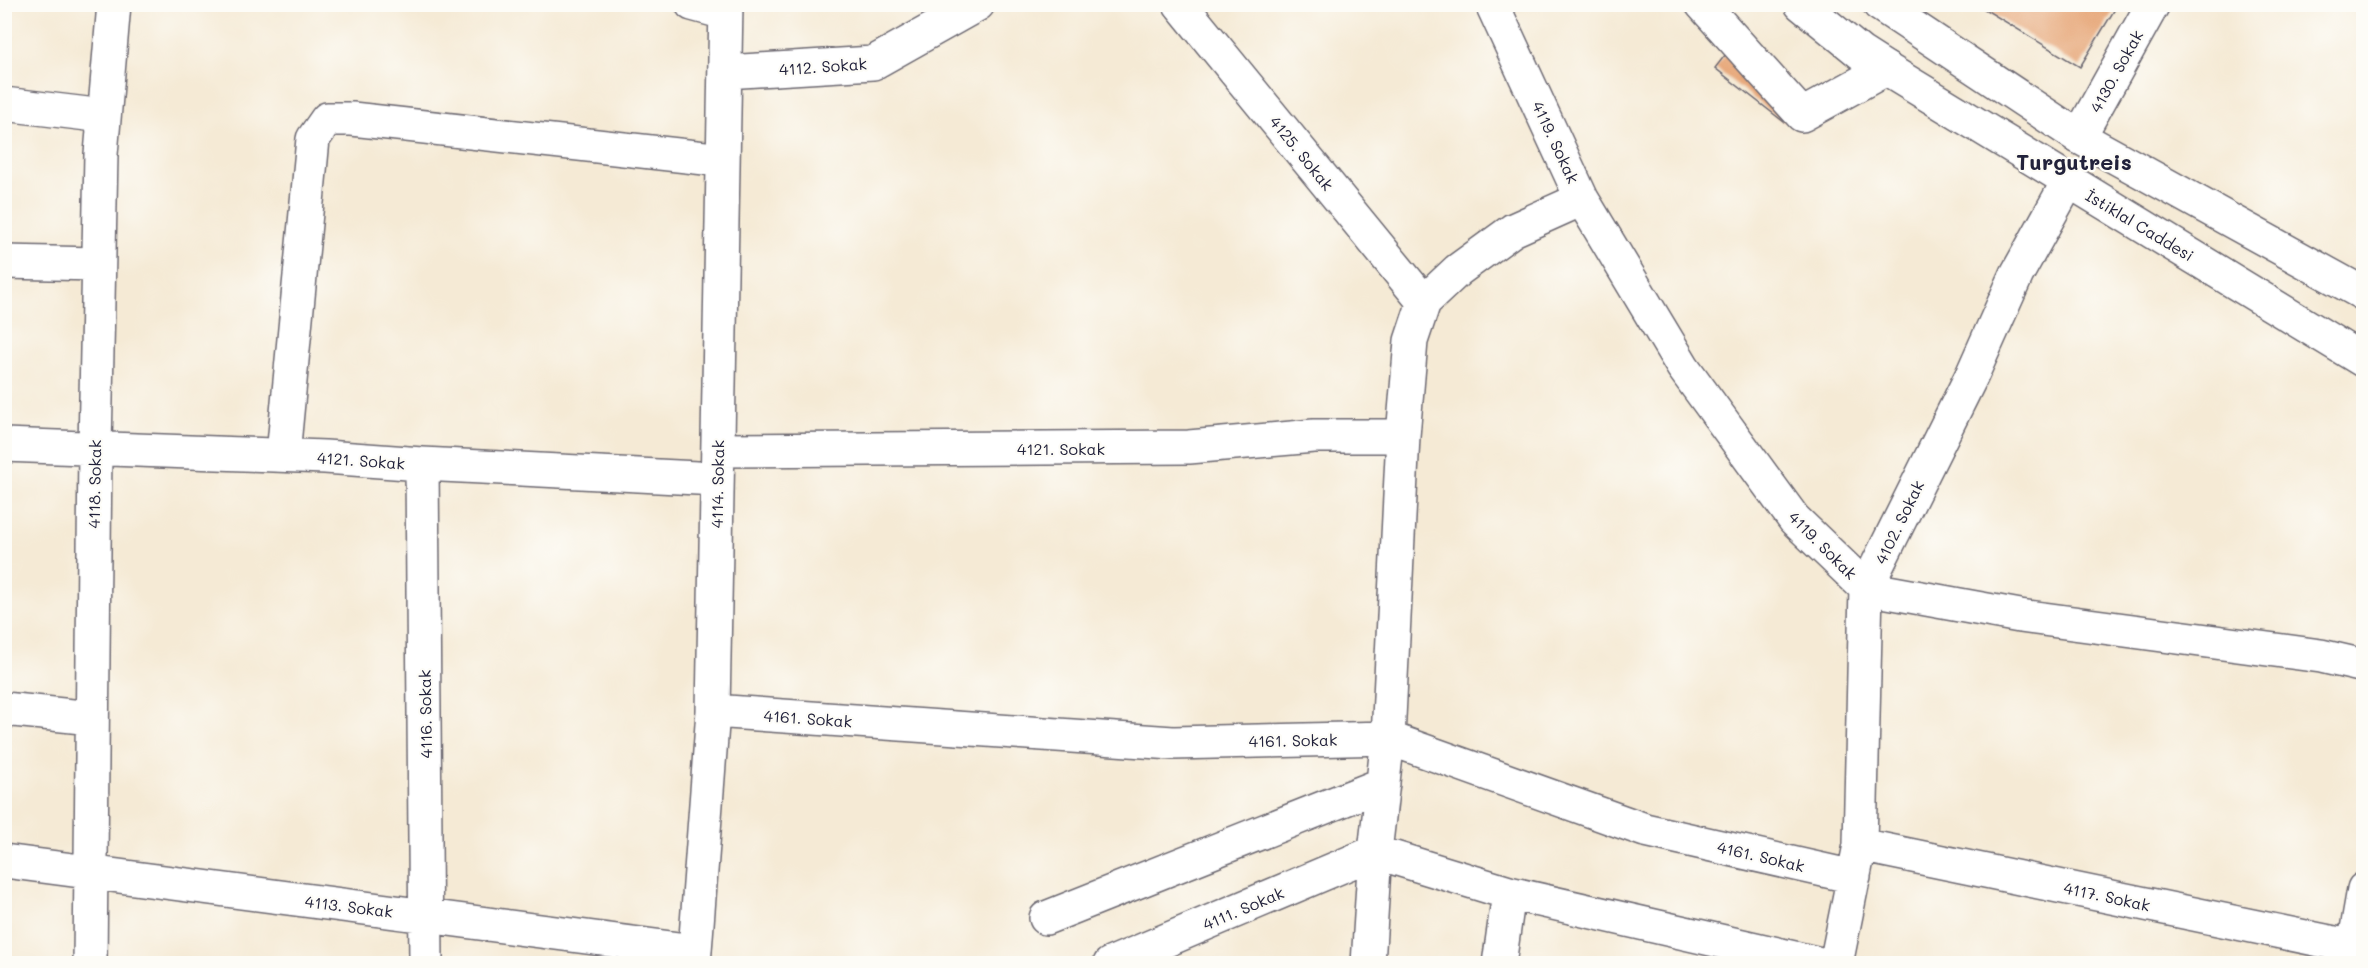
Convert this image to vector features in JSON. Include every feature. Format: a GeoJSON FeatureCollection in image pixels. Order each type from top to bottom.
{"type":"FeatureCollection","features":[{"type":"Feature","properties":{"kind":"street","name":"4118. Sokak"},"geometry":{"type":"LineString","coordinates":[[90,963],[94,448],[98,264],[101,154],[114,4]]}},
{"type":"Feature","properties":{"kind":"street"},"geometry":{"type":"LineString","coordinates":[[692,4],[726,9]]}},
{"type":"Feature","properties":{"kind":"street","name":"4112. Sokak"},"geometry":{"type":"LineString","coordinates":[[725,72],[873,63],[978,4]]}},
{"type":"Feature","properties":{"kind":"street","name":"4125. Sokak"},"geometry":{"type":"LineString","coordinates":[[1180,4],[1424,302]]}},
{"type":"Feature","properties":{"kind":"street","name":"4119. Sokak"},"geometry":{"type":"LineString","coordinates":[[1492,4],[1582,199],[1690,376],[1794,519],[1866,588],[2020,616],[2321,656],[2364,666]]}},
{"type":"Feature","properties":{"kind":"street"},"geometry":{"type":"LineString","coordinates":[[1702,4],[1803,115],[1886,69]]}},
{"type":"Feature","properties":{"kind":"street","name":"İstiklal Caddesi"},"geometry":{"type":"LineString","coordinates":[[1801,4],[1861,53],[1886,69],[2068,182],[2364,360]]}},
{"type":"Feature","properties":{"kind":"street"},"geometry":{"type":"LineString","coordinates":[[1879,4],[2079,137],[2364,294]]}},
{"type":"Feature","properties":{"kind":"street","name":"4130. Sokak"},"geometry":{"type":"LineString","coordinates":[[2079,137],[2153,4]]}},
{"type":"Feature","properties":{"kind":"street","name":"4114. Sokak"},"geometry":{"type":"LineString","coordinates":[[694,957],[713,711],[726,9]]}},
{"type":"Feature","properties":{"kind":"street"},"geometry":{"type":"LineString","coordinates":[[4,104],[104,116]]}},
{"type":"Feature","properties":{"kind":"street"},"geometry":{"type":"LineString","coordinates":[[283,455],[313,139],[327,119],[352,119],[723,160]]}},
{"type":"Feature","properties":{"kind":"street","name":"4102. Sokak"},"geometry":{"type":"LineString","coordinates":[[1836,963],[1860,845],[1866,588],[1972,375],[2017,274],[2068,182]]}},
{"type":"Feature","properties":{"kind":"street"},"geometry":{"type":"LineString","coordinates":[[1365,962],[1388,738],[1403,436],[1411,341],[1424,302],[1458,270],[1513,230],[1582,199]]}},
{"type":"Feature","properties":{"kind":"street"},"geometry":{"type":"LineString","coordinates":[[4,262],[98,264]]}},
{"type":"Feature","properties":{"kind":"street","name":"4121. Sokak"},"geometry":{"type":"LineString","coordinates":[[4,445],[283,455],[422,464],[718,464],[1189,447],[1314,436],[1403,436]]}},
{"type":"Feature","properties":{"kind":"street","name":"4116. Sokak"},"geometry":{"type":"LineString","coordinates":[[422,464],[426,963]]}},
{"type":"Feature","properties":{"kind":"street"},"geometry":{"type":"LineString","coordinates":[[4,709],[92,718]]}},
{"type":"Feature","properties":{"kind":"street","name":"4161. Sokak"},"geometry":{"type":"LineString","coordinates":[[713,711],[1173,743],[1388,738],[1645,830],[1854,877]]}},
{"type":"Feature","properties":{"kind":"street"},"geometry":{"type":"LineString","coordinates":[[1046,918],[1383,784]]}},
{"type":"Feature","properties":{"kind":"street","name":"4117. Sokak"},"geometry":{"type":"LineString","coordinates":[[1860,845],[2353,955]]}},
{"type":"Feature","properties":{"kind":"street"},"geometry":{"type":"LineString","coordinates":[[1376,852],[1509,893],[1821,963]]}},
{"type":"Feature","properties":{"kind":"street","name":"4111. Sokak"},"geometry":{"type":"LineString","coordinates":[[1110,963],[1376,852]]}},
{"type":"Feature","properties":{"kind":"street","name":"4113. Sokak"},"geometry":{"type":"LineString","coordinates":[[4,861],[427,916],[694,957]]}},
{"type":"Feature","properties":{"kind":"street"},"geometry":{"type":"LineString","coordinates":[[2353,955],[2364,889]]}},
{"type":"Feature","properties":{"kind":"street"},"geometry":{"type":"LineString","coordinates":[[1499,963],[1509,893]]}},
{"type":"Feature","properties":{"kind":"building"},"geometry":{"type":"Polygon","coordinates":[[[1983,4],[2118,4],[2080,67],[1981,7],[1983,4]]]}},
{"type":"Feature","properties":{"kind":"building"},"geometry":{"type":"Polygon","coordinates":[[[1736,41],[1805,96],[1784,122],[1715,68],[1736,41]]]}},
{"type":"Feature","properties":{"kind":"district","name":"Turgutreis"},"geometry":{"type":"Point","coordinates":[2074,161]}}]}
